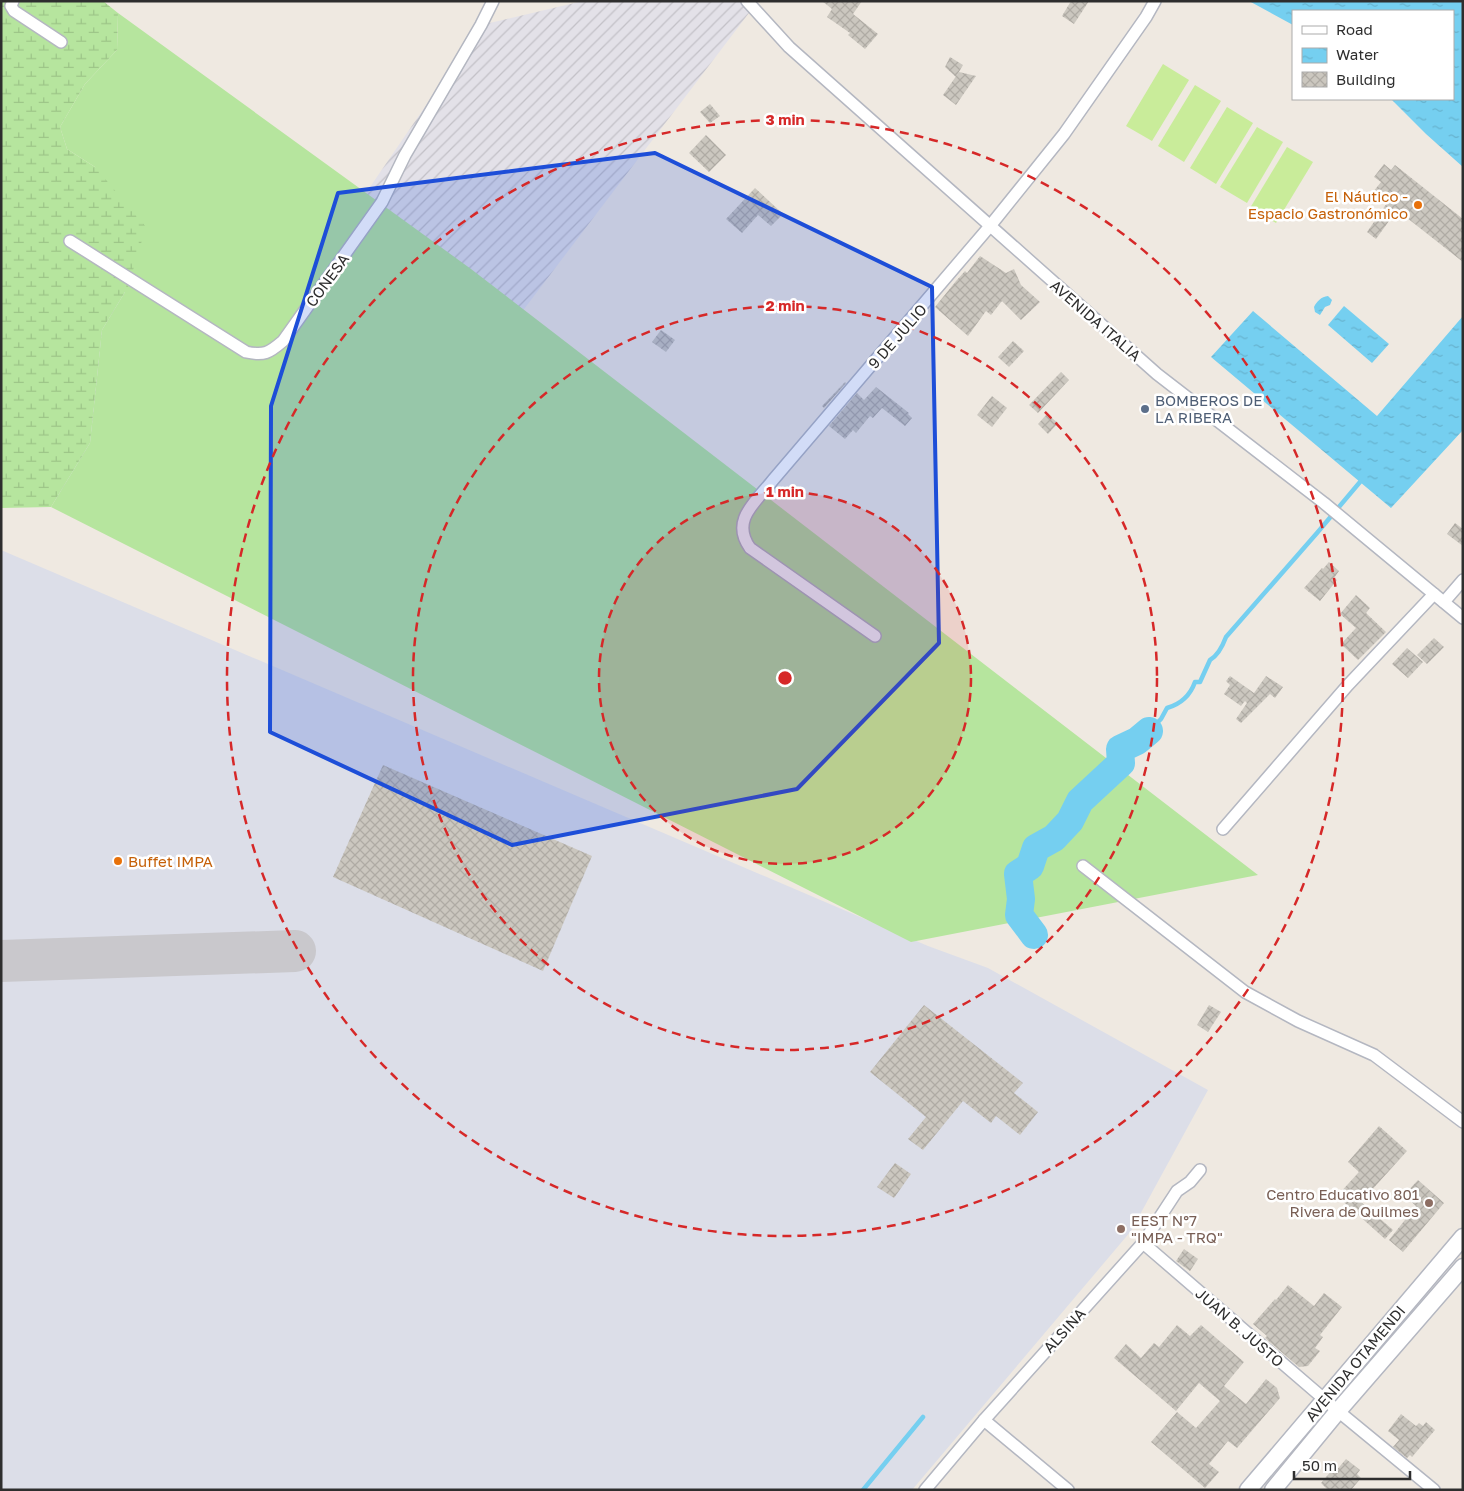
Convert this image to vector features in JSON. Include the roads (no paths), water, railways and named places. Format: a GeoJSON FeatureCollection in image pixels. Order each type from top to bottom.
{"type":"FeatureCollection","features":[{"type":"Feature","properties":{"kind":"main road","name":"AVENIDA OTAMENDI"},"geometry":{"type":"LineString","coordinates":[[1248,1490],[1463,1237]]}},
{"type":"Feature","properties":{"kind":"main road","name":"AVENIDA OTAMENDI"},"geometry":{"type":"LineString","coordinates":[[1273,1490],[1338,1411],[1463,1267]]}},
{"type":"Feature","properties":{"kind":"street"},"geometry":{"type":"LineString","coordinates":[[13,1],[11,6],[14,12],[62,42]]}},
{"type":"Feature","properties":{"kind":"street","name":"CONESA"},"geometry":{"type":"LineString","coordinates":[[70,240],[246,352],[257,355],[271,352],[283,341],[382,202],[405,155],[493,1]]}},
{"type":"Feature","properties":{"kind":"street","name":"AVENIDA ITALIA"},"geometry":{"type":"LineString","coordinates":[[747,1],[790,47],[1157,374],[1324,503],[1463,618]]}},
{"type":"Feature","properties":{"kind":"street","name":"9 DE JULIO"},"geometry":{"type":"LineString","coordinates":[[875,636],[750,548],[743,535],[744,517],[773,480],[990,226],[1064,134],[1146,17],[1155,1]]}},
{"type":"Feature","properties":{"kind":"street"},"geometry":{"type":"LineString","coordinates":[[1444,602],[1463,580]]}},
{"type":"Feature","properties":{"kind":"street"},"geometry":{"type":"LineString","coordinates":[[1223,829],[1348,685],[1434,594]]}},
{"type":"Feature","properties":{"kind":"street"},"geometry":{"type":"LineString","coordinates":[[1083,866],[1245,992],[1298,1021],[1374,1055],[1463,1122]]}},
{"type":"Feature","properties":{"kind":"street","name":"ALSINA"},"geometry":{"type":"LineString","coordinates":[[925,1490],[984,1420],[1143,1243],[1178,1191],[1190,1182],[1200,1170]]}},
{"type":"Feature","properties":{"kind":"street","name":"JUAN B. JUSTO"},"geometry":{"type":"LineString","coordinates":[[1143,1243],[1338,1411],[1434,1490]]}},
{"type":"Feature","properties":{"kind":"street"},"geometry":{"type":"LineString","coordinates":[[984,1420],[1068,1490]]}},
{"type":"Feature","properties":{"kind":"water"},"geometry":{"type":"Polygon","coordinates":[[[1249,1],[1460,1],[1463,4],[1463,167],[1392,100],[1454,100],[1454,10],[1292,10],[1292,24],[1249,1]]]}},
{"type":"Feature","properties":{"kind":"water"},"geometry":{"type":"Polygon","coordinates":[[[1328,296],[1332,300],[1330,305],[1325,307],[1320,315],[1315,312],[1314,307],[1316,303],[1321,298],[1328,296]]]}},
{"type":"Feature","properties":{"kind":"water"},"geometry":{"type":"Polygon","coordinates":[[[1344,306],[1389,344],[1372,363],[1328,325],[1344,306]]]}},
{"type":"Feature","properties":{"kind":"water"},"geometry":{"type":"Polygon","coordinates":[[[1253,311],[1377,416],[1463,316],[1463,430],[1391,508],[1211,357],[1253,311]]]}},
{"type":"Feature","properties":{"kind":"waterway"},"geometry":{"type":"LineString","coordinates":[[1149,731],[1161,719],[1167,708],[1181,702],[1188,695],[1195,682],[1200,682],[1210,660],[1220,650],[1226,637],[1360,482]]}},
{"type":"Feature","properties":{"kind":"waterway"},"geometry":{"type":"LineString","coordinates":[[1034,935],[1019,915],[1021,899],[1018,874],[1030,866],[1036,848],[1054,838],[1070,821],[1080,801],[1121,763],[1120,749],[1137,741],[1149,731]]}},
{"type":"Feature","properties":{"kind":"waterway"},"geometry":{"type":"LineString","coordinates":[[863,1490],[923,1417]]}},
{"type":"Feature","properties":{"kind":"place","name":"El Náutico - Espacio Gastronómico"},"geometry":{"type":"Point","coordinates":[1418,205]}},
{"type":"Feature","properties":{"kind":"place","name":"BOMBEROS DE LA RIBERA"},"geometry":{"type":"Point","coordinates":[1145,409]}},
{"type":"Feature","properties":{"kind":"place","name":"Buffet IMPA"},"geometry":{"type":"Point","coordinates":[118,861]}},
{"type":"Feature","properties":{"kind":"place","name":"Centro Educativo 801 Rivera de Quilmes"},"geometry":{"type":"Point","coordinates":[1429,1203]}},
{"type":"Feature","properties":{"kind":"place","name":"EEST N°7 \"IMPA - TRQ\""},"geometry":{"type":"Point","coordinates":[1121,1229]}}]}
